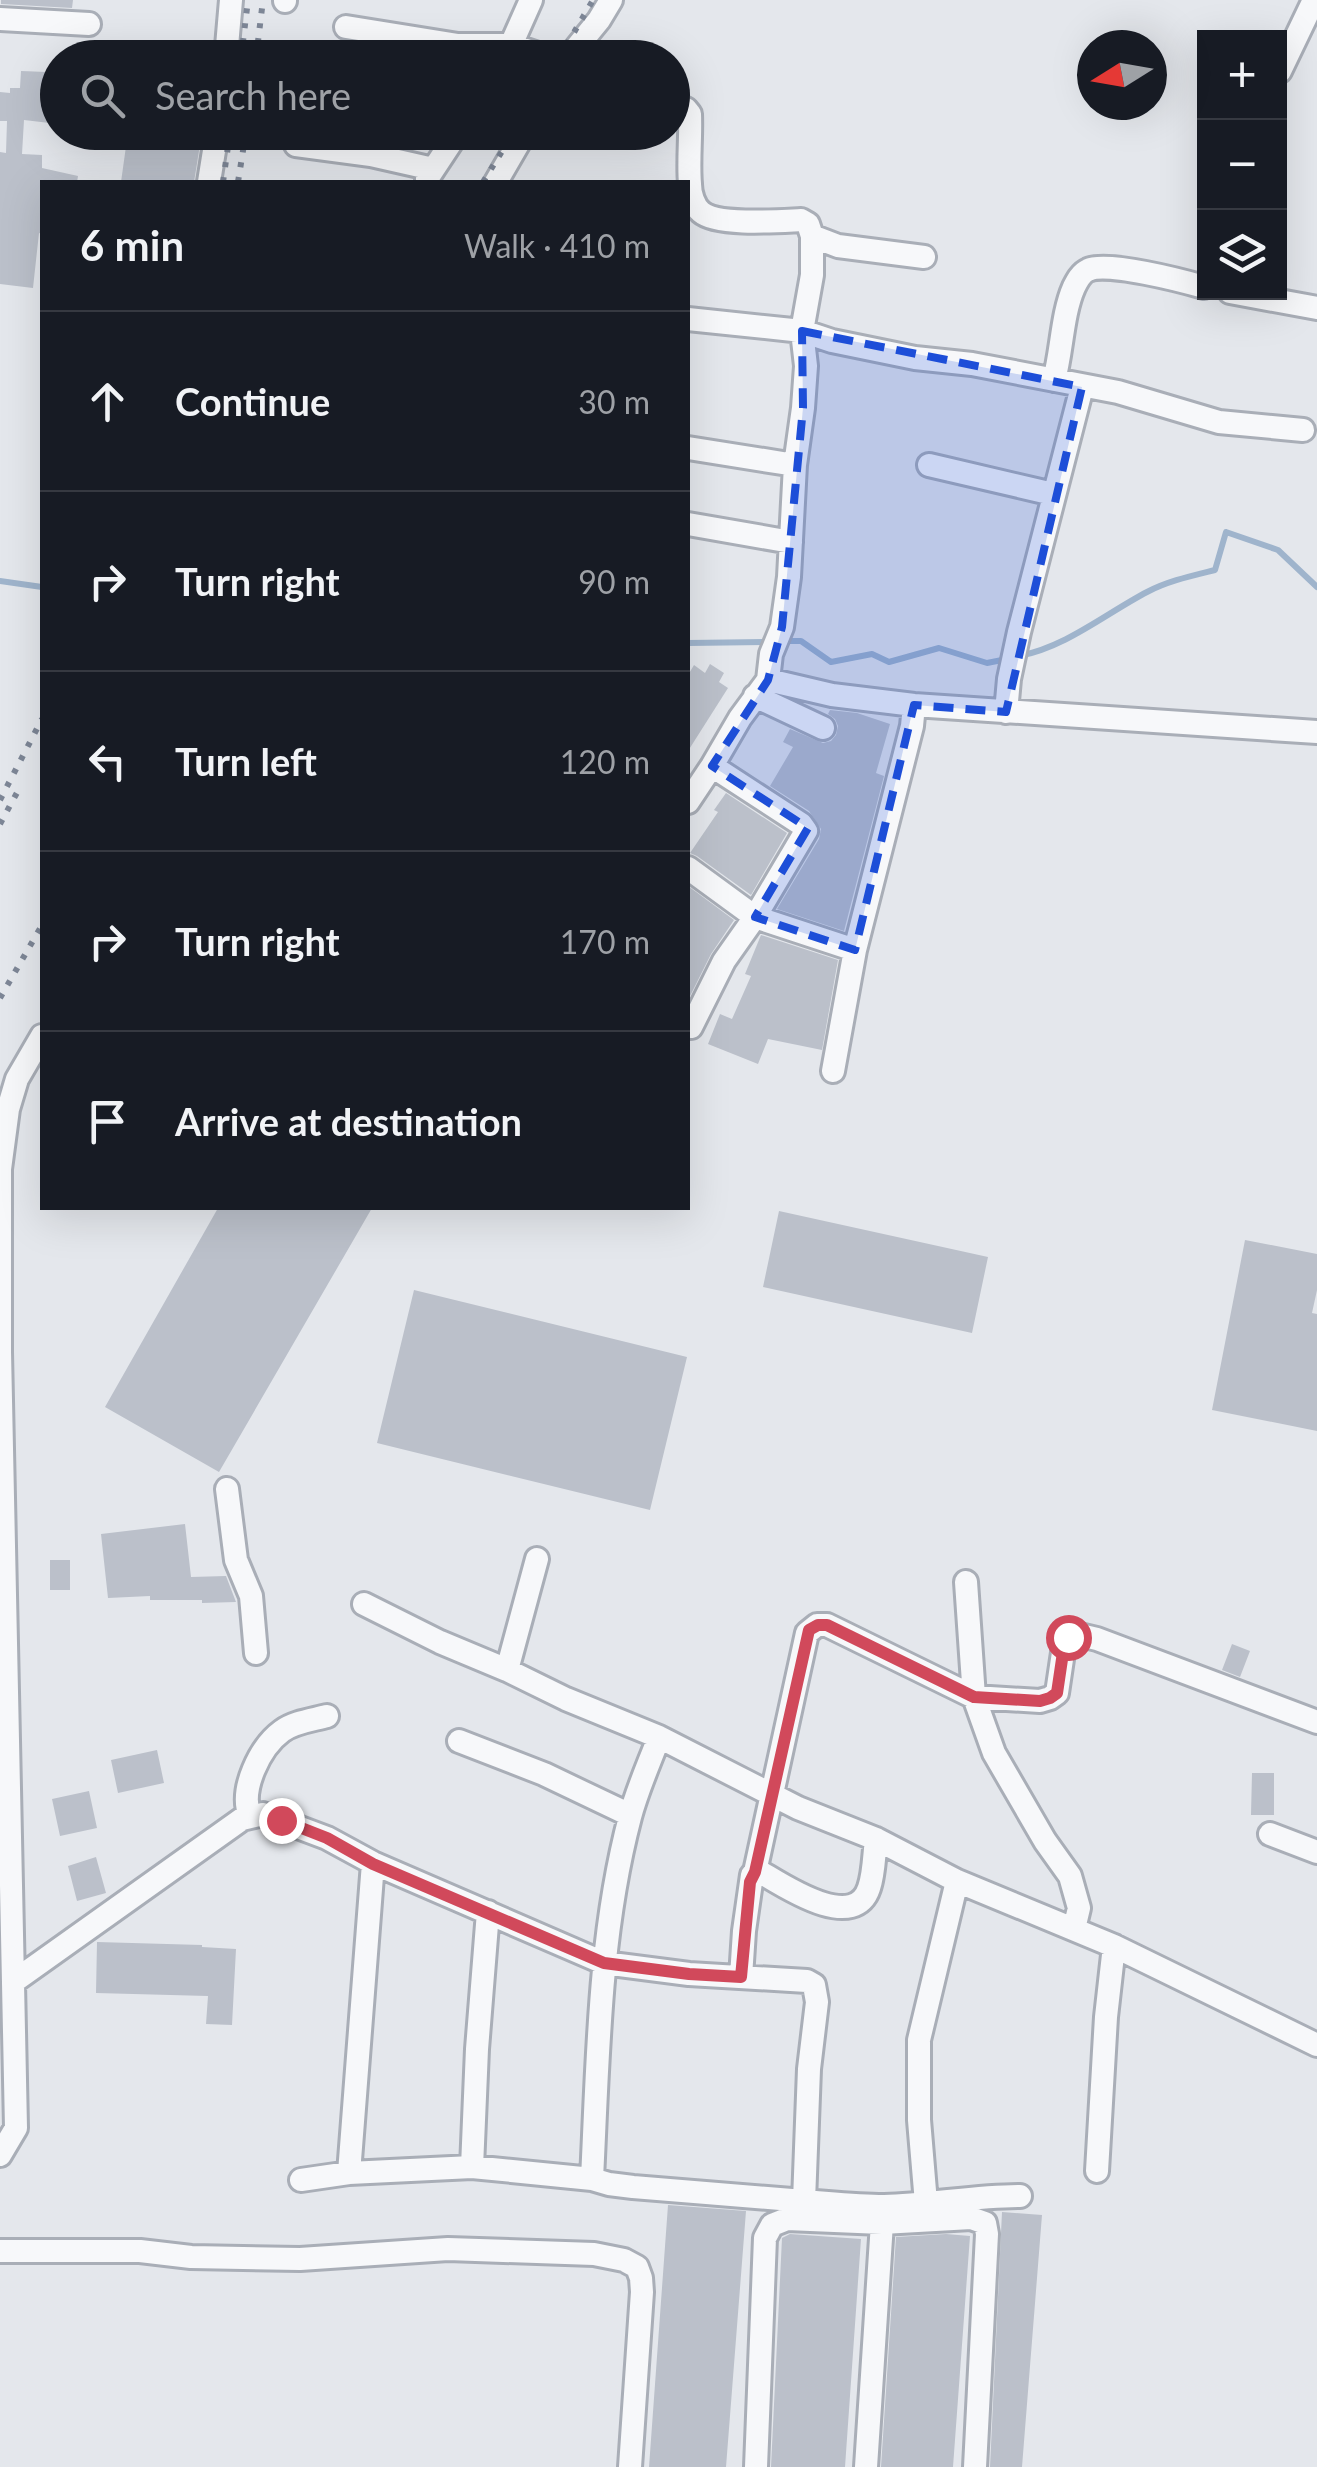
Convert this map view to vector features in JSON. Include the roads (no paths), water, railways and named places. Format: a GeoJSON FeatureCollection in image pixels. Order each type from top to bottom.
{"type":"FeatureCollection","features":[{"type":"Feature","properties":{"kind":"street"},"geometry":{"type":"LineString","coordinates":[[228,40],[231,0]]}},
{"type":"Feature","properties":{"kind":"street"},"geometry":{"type":"LineString","coordinates":[[512,40],[531,0]]}},
{"type":"Feature","properties":{"kind":"street"},"geometry":{"type":"LineString","coordinates":[[583,40],[611,0]]}},
{"type":"Feature","properties":{"kind":"street"},"geometry":{"type":"LineString","coordinates":[[1287,57],[1314,0]]}},
{"type":"Feature","properties":{"kind":"street"},"geometry":{"type":"LineString","coordinates":[[0,19],[89,24]]}},
{"type":"Feature","properties":{"kind":"street"},"geometry":{"type":"LineString","coordinates":[[346,27],[432,40]]}},
{"type":"Feature","properties":{"kind":"street"},"geometry":{"type":"LineString","coordinates":[[690,114],[690,180]]}},
{"type":"Feature","properties":{"kind":"street"},"geometry":{"type":"LineString","coordinates":[[208,180],[214,150]]}},
{"type":"Feature","properties":{"kind":"street"},"geometry":{"type":"LineString","coordinates":[[334,150],[372,155],[429,176],[446,150]]}},
{"type":"Feature","properties":{"kind":"street"},"geometry":{"type":"LineString","coordinates":[[497,180],[515,150]]}},
{"type":"Feature","properties":{"kind":"street"},"geometry":{"type":"LineString","coordinates":[[690,188],[694,202],[705,215],[754,222],[801,220],[808,224],[812,236],[812,275],[802,331],[806,366],[803,408],[782,627],[761,688],[690,799]]}},
{"type":"Feature","properties":{"kind":"street"},"geometry":{"type":"LineString","coordinates":[[812,236],[838,246],[924,257]]}},
{"type":"Feature","properties":{"kind":"street"},"geometry":{"type":"LineString","coordinates":[[1054,380],[1070,299],[1080,276],[1088,270],[1101,267],[1197,285]]}},
{"type":"Feature","properties":{"kind":"street"},"geometry":{"type":"LineString","coordinates":[[1279,300],[1317,308]]}},
{"type":"Feature","properties":{"kind":"street"},"geometry":{"type":"LineString","coordinates":[[690,319],[802,331],[916,358],[972,364],[1148,400],[1219,422],[1303,430]]}},
{"type":"Feature","properties":{"kind":"street"},"geometry":{"type":"LineString","coordinates":[[1006,712],[1019,632],[1082,387]]}},
{"type":"Feature","properties":{"kind":"street"},"geometry":{"type":"LineString","coordinates":[[690,448],[795,466]]}},
{"type":"Feature","properties":{"kind":"street"},"geometry":{"type":"LineString","coordinates":[[929,464],[1054,494]]}},
{"type":"Feature","properties":{"kind":"street"},"geometry":{"type":"LineString","coordinates":[[690,524],[791,542]]}},
{"type":"Feature","properties":{"kind":"street"},"geometry":{"type":"LineString","coordinates":[[761,688],[1006,712],[1317,732]]}},
{"type":"Feature","properties":{"kind":"street"},"geometry":{"type":"LineString","coordinates":[[761,688],[823,728]]}},
{"type":"Feature","properties":{"kind":"street"},"geometry":{"type":"LineString","coordinates":[[832,1071],[855,950],[912,726],[914,704]]}},
{"type":"Feature","properties":{"kind":"street"},"geometry":{"type":"LineString","coordinates":[[691,1027],[696,992],[755,917],[806,831],[712,766]]}},
{"type":"Feature","properties":{"kind":"street"},"geometry":{"type":"LineString","coordinates":[[690,869],[755,917],[855,950]]}},
{"type":"Feature","properties":{"kind":"street"},"geometry":{"type":"LineString","coordinates":[[0,2155],[16,2128],[0,1170],[8,1109],[17,1078],[40,1039]]}},
{"type":"Feature","properties":{"kind":"street"},"geometry":{"type":"LineString","coordinates":[[227,1489],[236,1560],[251,1596],[256,1653]]}},
{"type":"Feature","properties":{"kind":"street"},"geometry":{"type":"LineString","coordinates":[[507,1670],[538,1559]]}},
{"type":"Feature","properties":{"kind":"street"},"geometry":{"type":"LineString","coordinates":[[966,1582],[974,1697],[994,1753],[1070,1876],[1079,1908],[1074,1929]]}},
{"type":"Feature","properties":{"kind":"street"},"geometry":{"type":"LineString","coordinates":[[364,1604],[566,1699],[659,1737],[772,1795],[958,1881],[1114,1946],[1317,2045]]}},
{"type":"Feature","properties":{"kind":"street"},"geometry":{"type":"LineString","coordinates":[[741,1977],[750,1882],[807,1633],[814,1626],[827,1625],[974,1697],[1040,1701],[1057,1693],[1065,1639],[1076,1634],[1317,1722]]}},
{"type":"Feature","properties":{"kind":"street"},"geometry":{"type":"LineString","coordinates":[[250,1816],[249,1785],[271,1742],[294,1724],[327,1716]]}},
{"type":"Feature","properties":{"kind":"street"},"geometry":{"type":"LineString","coordinates":[[592,2179],[604,1963],[613,1896],[630,1815],[659,1737]]}},
{"type":"Feature","properties":{"kind":"street"},"geometry":{"type":"LineString","coordinates":[[459,1740],[544,1774],[630,1815]]}},
{"type":"Feature","properties":{"kind":"street"},"geometry":{"type":"LineString","coordinates":[[12,1982],[250,1816],[263,1814],[327,1838],[373,1864],[604,1963],[689,1974],[806,1980],[814,1984],[804,2201]]}},
{"type":"Feature","properties":{"kind":"street"},"geometry":{"type":"LineString","coordinates":[[1270,1834],[1317,1852]]}},
{"type":"Feature","properties":{"kind":"street"},"geometry":{"type":"LineString","coordinates":[[755,1872],[826,1906],[851,1905],[869,1890],[876,1840]]}},
{"type":"Feature","properties":{"kind":"street"},"geometry":{"type":"LineString","coordinates":[[348,2173],[373,1864]]}},
{"type":"Feature","properties":{"kind":"street"},"geometry":{"type":"LineString","coordinates":[[926,2204],[919,2120],[919,2040],[958,1881]]}},
{"type":"Feature","properties":{"kind":"street"},"geometry":{"type":"LineString","coordinates":[[472,2167],[488,1912]]}},
{"type":"Feature","properties":{"kind":"street"},"geometry":{"type":"LineString","coordinates":[[1097,2171],[1114,1946]]}},
{"type":"Feature","properties":{"kind":"street"},"geometry":{"type":"LineString","coordinates":[[300,2180],[348,2173],[472,2167],[621,2185],[882,2206],[1020,2196]]}},
{"type":"Feature","properties":{"kind":"street"},"geometry":{"type":"LineString","coordinates":[[756,2467],[765,2238],[772,2225],[787,2219],[882,2222],[971,2218],[985,2222],[988,2234],[975,2467]]}},
{"type":"Feature","properties":{"kind":"street"},"geometry":{"type":"LineString","coordinates":[[866,2467],[882,2222]]}},
{"type":"Feature","properties":{"kind":"street"},"geometry":{"type":"LineString","coordinates":[[0,2250],[300,2259],[448,2249],[594,2254],[624,2260],[637,2267],[642,2292],[630,2467]]}},
{"type":"Feature","properties":{"kind":"waterway"},"geometry":{"type":"LineString","coordinates":[[1019,656],[1069,638],[1155,588],[1215,570],[1226,532],[1278,550],[1317,587]]}},
{"type":"Feature","properties":{"kind":"waterway"},"geometry":{"type":"LineString","coordinates":[[0,581],[40,587]]}},
{"type":"Feature","properties":{"kind":"waterway"},"geometry":{"type":"LineString","coordinates":[[783,641],[801,641],[831,662],[872,654],[889,662],[939,648],[987,663],[1007,659]]}},
{"type":"Feature","properties":{"kind":"waterway"},"geometry":{"type":"LineString","coordinates":[[690,643],[771,642]]}},
{"type":"Feature","properties":{"kind":"railway"},"geometry":{"type":"LineString","coordinates":[[243,40],[248,0]]}},
{"type":"Feature","properties":{"kind":"railway"},"geometry":{"type":"LineString","coordinates":[[258,40],[263,0]]}},
{"type":"Feature","properties":{"kind":"railway"},"geometry":{"type":"LineString","coordinates":[[570,40],[593,0]]}},
{"type":"Feature","properties":{"kind":"railway"},"geometry":{"type":"LineString","coordinates":[[223,180],[227,150]]}},
{"type":"Feature","properties":{"kind":"railway"},"geometry":{"type":"LineString","coordinates":[[238,180],[243,150]]}},
{"type":"Feature","properties":{"kind":"railway"},"geometry":{"type":"LineString","coordinates":[[484,180],[503,150]]}},
{"type":"Feature","properties":{"kind":"railway"},"geometry":{"type":"LineString","coordinates":[[0,800],[40,723]]}},
{"type":"Feature","properties":{"kind":"railway"},"geometry":{"type":"LineString","coordinates":[[0,824],[19,789]]}},
{"type":"Feature","properties":{"kind":"railway"},"geometry":{"type":"LineString","coordinates":[[0,998],[40,928]]}}]}
